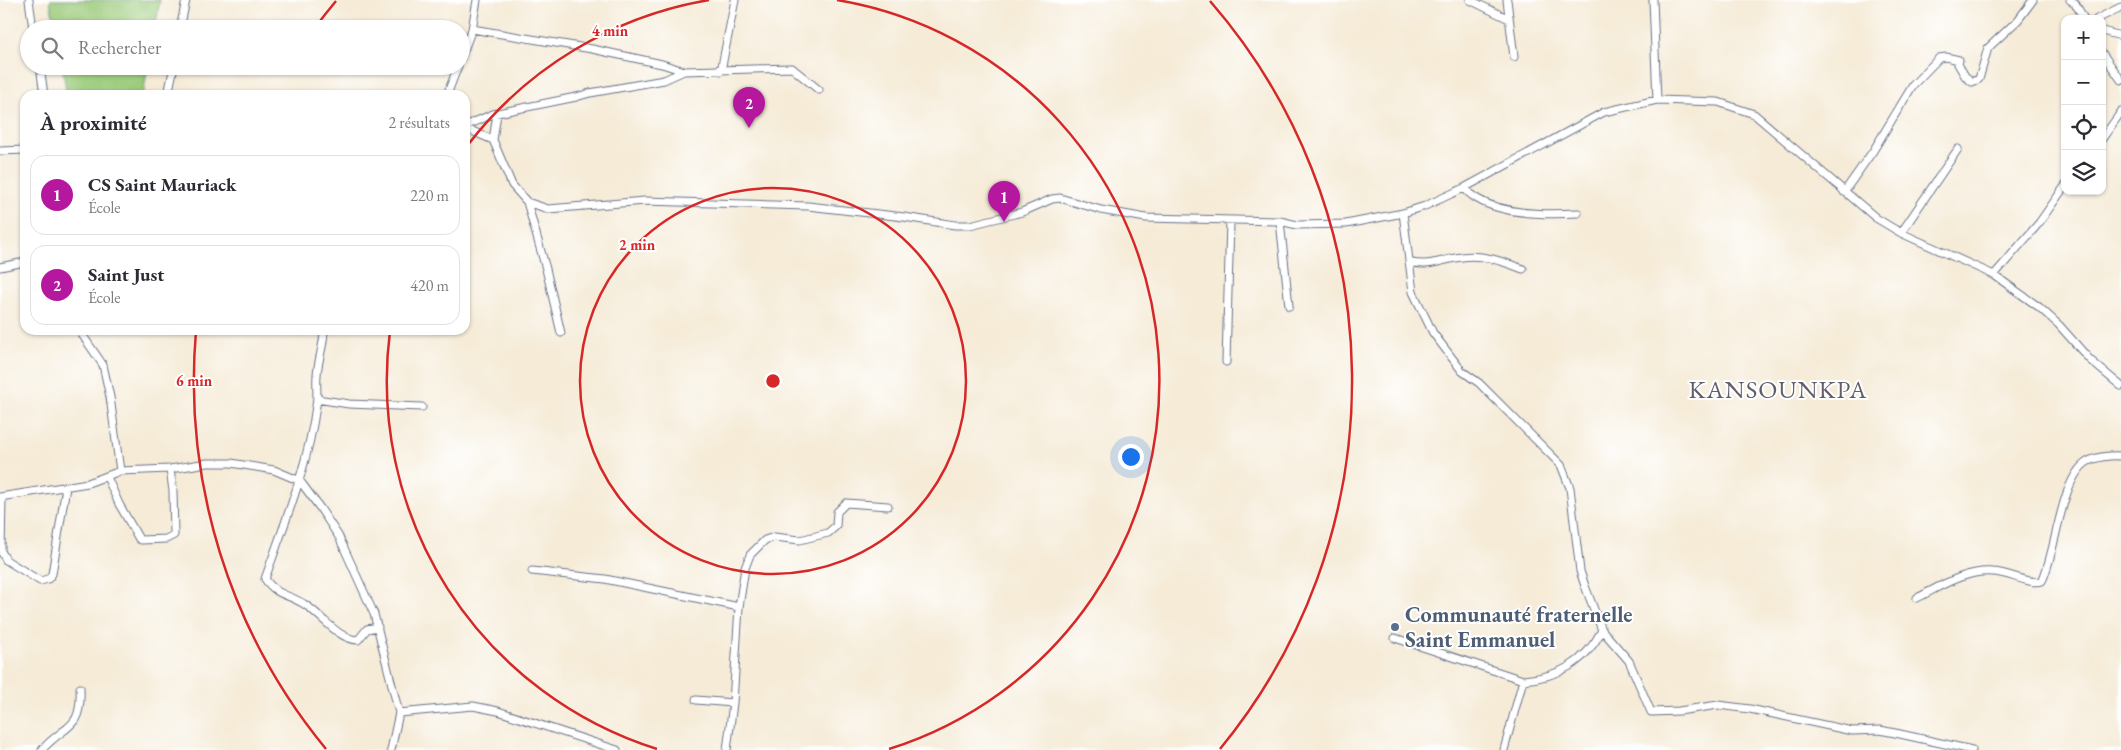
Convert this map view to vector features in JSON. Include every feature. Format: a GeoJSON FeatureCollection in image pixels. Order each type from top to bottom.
{"type":"FeatureCollection","features":[{"type":"Feature","properties":{"kind":"street"},"geometry":{"type":"LineString","coordinates":[[29,0],[32,20]]}},
{"type":"Feature","properties":{"kind":"street"},"geometry":{"type":"LineString","coordinates":[[182,20],[186,0]]}},
{"type":"Feature","properties":{"kind":"street"},"geometry":{"type":"LineString","coordinates":[[470,33],[477,0]]}},
{"type":"Feature","properties":{"kind":"street"},"geometry":{"type":"LineString","coordinates":[[721,71],[735,0]]}},
{"type":"Feature","properties":{"kind":"street"},"geometry":{"type":"LineString","coordinates":[[1470,0],[1509,19]]}},
{"type":"Feature","properties":{"kind":"street"},"geometry":{"type":"LineString","coordinates":[[1506,0],[1514,57]]}},
{"type":"Feature","properties":{"kind":"street"},"geometry":{"type":"LineString","coordinates":[[1653,0],[1657,100]]}},
{"type":"Feature","properties":{"kind":"street"},"geometry":{"type":"LineString","coordinates":[[1844,192],[1873,152],[1913,85],[1939,58],[1946,56],[1959,60],[1958,64],[1965,76],[1972,82],[1979,79],[1988,48],[2018,20],[2033,0]]}},
{"type":"Feature","properties":{"kind":"street"},"geometry":{"type":"LineString","coordinates":[[2074,1],[2082,15]]}},
{"type":"Feature","properties":{"kind":"street"},"geometry":{"type":"LineString","coordinates":[[2105,15],[2121,7]]}},
{"type":"Feature","properties":{"kind":"street"},"geometry":{"type":"LineString","coordinates":[[472,28],[592,49],[662,64],[684,71],[792,68],[818,90]]}},
{"type":"Feature","properties":{"kind":"street"},"geometry":{"type":"LineString","coordinates":[[2106,32],[2121,36]]}},
{"type":"Feature","properties":{"kind":"street"},"geometry":{"type":"LineString","coordinates":[[2106,59],[2121,80]]}},
{"type":"Feature","properties":{"kind":"street"},"geometry":{"type":"LineString","coordinates":[[470,125],[493,114],[590,93],[664,80],[684,71]]}},
{"type":"Feature","properties":{"kind":"street"},"geometry":{"type":"LineString","coordinates":[[41,75],[43,90]]}},
{"type":"Feature","properties":{"kind":"street"},"geometry":{"type":"LineString","coordinates":[[169,90],[172,75]]}},
{"type":"Feature","properties":{"kind":"street"},"geometry":{"type":"LineString","coordinates":[[449,90],[455,75]]}},
{"type":"Feature","properties":{"kind":"street"},"geometry":{"type":"LineString","coordinates":[[527,202],[548,210],[645,201],[808,206],[904,217],[955,226],[970,225],[1022,212],[1052,199],[1060,198],[1101,210],[1146,218],[1280,221],[1298,225],[1346,224],[1403,214],[1425,206],[1464,188],[1604,112],[1657,100],[1718,102],[1754,114],[1876,218],[1901,233],[1994,275],[2039,306],[2090,360],[2121,386]]}},
{"type":"Feature","properties":{"kind":"street"},"geometry":{"type":"LineString","coordinates":[[2106,133],[2121,112]]}},
{"type":"Feature","properties":{"kind":"street"},"geometry":{"type":"LineString","coordinates":[[497,114],[493,140],[512,185],[527,202],[561,333]]}},
{"type":"Feature","properties":{"kind":"street"},"geometry":{"type":"LineString","coordinates":[[470,129],[493,140]]}},
{"type":"Feature","properties":{"kind":"street"},"geometry":{"type":"LineString","coordinates":[[1901,233],[1958,149]]}},
{"type":"Feature","properties":{"kind":"street"},"geometry":{"type":"LineString","coordinates":[[0,151],[20,150]]}},
{"type":"Feature","properties":{"kind":"street"},"geometry":{"type":"LineString","coordinates":[[1464,188],[1472,196],[1511,211],[1541,214],[1578,213]]}},
{"type":"Feature","properties":{"kind":"street"},"geometry":{"type":"LineString","coordinates":[[1994,275],[2039,223],[2061,192]]}},
{"type":"Feature","properties":{"kind":"street"},"geometry":{"type":"LineString","coordinates":[[1403,214],[1413,292],[1433,334],[1462,371],[1479,383],[1561,465],[1570,488],[1580,571],[1602,630],[1629,661],[1651,712],[1679,711],[1718,705],[1750,708],[1852,730],[1880,730],[1972,750]]}},
{"type":"Feature","properties":{"kind":"street"},"geometry":{"type":"LineString","coordinates":[[1226,362],[1230,221]]}},
{"type":"Feature","properties":{"kind":"street"},"geometry":{"type":"LineString","coordinates":[[1280,221],[1289,306]]}},
{"type":"Feature","properties":{"kind":"street"},"geometry":{"type":"LineString","coordinates":[[1409,262],[1423,266],[1462,256],[1478,256],[1502,261],[1523,269]]}},
{"type":"Feature","properties":{"kind":"street"},"geometry":{"type":"LineString","coordinates":[[0,267],[20,263]]}},
{"type":"Feature","properties":{"kind":"street"},"geometry":{"type":"LineString","coordinates":[[82,335],[103,365],[110,398],[120,471]]}},
{"type":"Feature","properties":{"kind":"street"},"geometry":{"type":"LineString","coordinates":[[324,335],[317,374],[317,399],[310,442],[300,481],[265,579],[280,594],[303,604],[342,635],[352,640],[358,640],[367,629],[378,627]]}},
{"type":"Feature","properties":{"kind":"street"},"geometry":{"type":"LineString","coordinates":[[317,399],[349,404],[422,407]]}},
{"type":"Feature","properties":{"kind":"street"},"geometry":{"type":"LineString","coordinates":[[1917,598],[1962,576],[1979,572],[1994,572],[2034,582],[2042,581],[2058,520],[2075,475],[2087,462],[2112,455],[2121,456]]}},
{"type":"Feature","properties":{"kind":"street"},"geometry":{"type":"LineString","coordinates":[[66,487],[52,574],[48,580],[40,580],[6,560],[3,556],[1,551],[1,497],[88,483],[120,471],[170,469],[207,464],[231,463],[274,470],[300,481],[339,536],[370,602],[399,714],[391,750]]}},
{"type":"Feature","properties":{"kind":"street"},"geometry":{"type":"LineString","coordinates":[[107,476],[119,504],[139,539],[166,539],[174,535],[173,491],[170,469]]}},
{"type":"Feature","properties":{"kind":"street"},"geometry":{"type":"LineString","coordinates":[[727,750],[733,703],[739,607],[747,561],[761,543],[774,537],[800,540],[828,532],[836,526],[837,512],[846,503],[888,506]]}},
{"type":"Feature","properties":{"kind":"street"},"geometry":{"type":"LineString","coordinates":[[532,571],[605,579],[739,607]]}},
{"type":"Feature","properties":{"kind":"street"},"geometry":{"type":"LineString","coordinates":[[1395,638],[1522,680],[1542,678],[1560,673],[1582,657],[1596,641],[1602,630]]}},
{"type":"Feature","properties":{"kind":"street"},"geometry":{"type":"LineString","coordinates":[[1504,750],[1522,680]]}},
{"type":"Feature","properties":{"kind":"street"},"geometry":{"type":"LineString","coordinates":[[42,750],[76,720],[80,704],[80,688]]}},
{"type":"Feature","properties":{"kind":"street"},"geometry":{"type":"LineString","coordinates":[[696,700],[733,703]]}},
{"type":"Feature","properties":{"kind":"street"},"geometry":{"type":"LineString","coordinates":[[399,714],[473,706],[498,711],[617,750]]}},
{"type":"Feature","properties":{"kind":"green space"},"geometry":{"type":"Polygon","coordinates":[[[50,0],[160,0],[157,20],[53,20],[50,0]]]}},
{"type":"Feature","properties":{"kind":"green space"},"geometry":{"type":"Polygon","coordinates":[[[64,75],[146,75],[144,90],[66,90],[64,75]]]}},
{"type":"Feature","properties":{"kind":"place","name":"Saint Just"},"geometry":{"type":"Point","coordinates":[749,128]}},
{"type":"Feature","properties":{"kind":"place","name":"CS Saint Mauriack"},"geometry":{"type":"Point","coordinates":[1004,222]}},
{"type":"Feature","properties":{"kind":"place","name":"Communauté fraternelle Saint Emmanuel"},"geometry":{"type":"Point","coordinates":[1395,627]}},
{"type":"Feature","properties":{"kind":"district","name":"KANSOUNKPA"},"geometry":{"type":"Point","coordinates":[1778,389]}}]}
